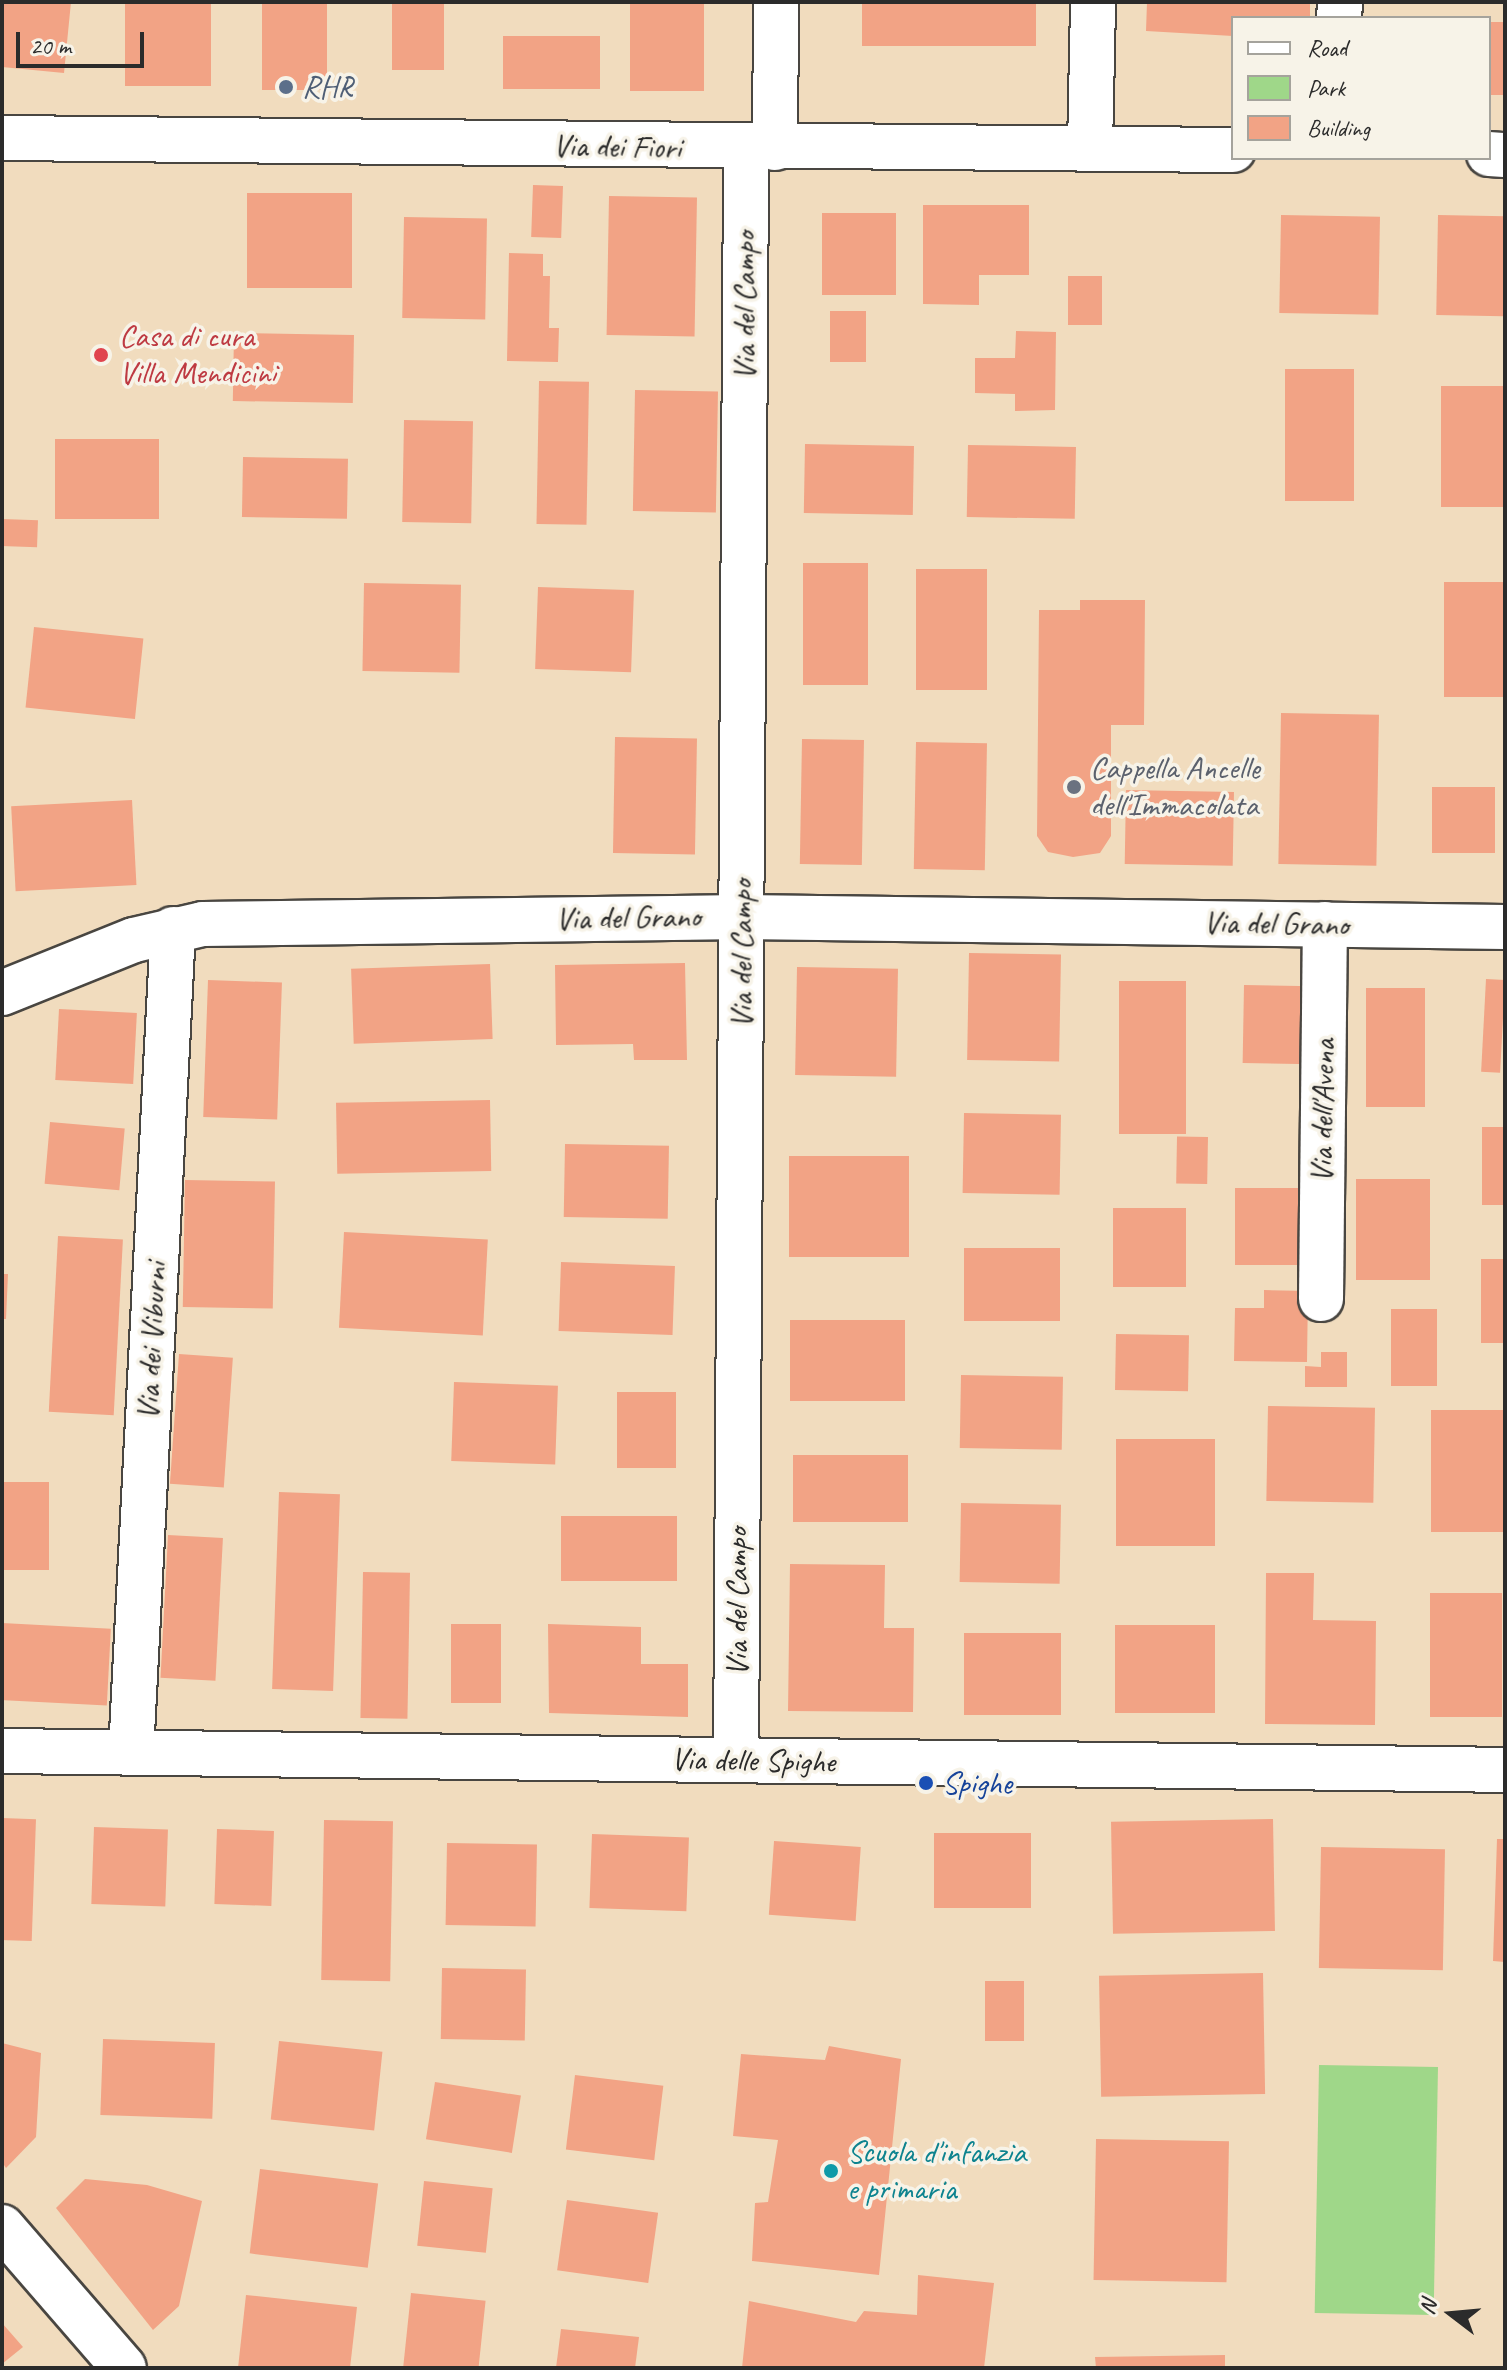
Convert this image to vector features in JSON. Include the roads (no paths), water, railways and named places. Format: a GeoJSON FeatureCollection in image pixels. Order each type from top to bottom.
{"type":"FeatureCollection","features":[{"type":"Feature","properties":{"kind":"street","name":"Via del Campo"},"geometry":{"type":"LineString","coordinates":[[736,1760],[742,917],[760,148],[776,2]]}},
{"type":"Feature","properties":{"kind":"street"},"geometry":{"type":"LineString","coordinates":[[1090,148],[1093,2]]}},
{"type":"Feature","properties":{"kind":"street","name":"Via dei Fiori"},"geometry":{"type":"LineString","coordinates":[[2,138],[760,148],[1231,150]]}},
{"type":"Feature","properties":{"kind":"street","name":"Via del Grano"},"geometry":{"type":"LineString","coordinates":[[2,993],[118,946],[173,929],[221,924],[742,917],[1505,927]]}},
{"type":"Feature","properties":{"kind":"street","name":"Via dell'Avena"},"geometry":{"type":"LineString","coordinates":[[1321,1299],[1325,924]]}},
{"type":"Feature","properties":{"kind":"street","name":"Via dei Viburni"},"geometry":{"type":"LineString","coordinates":[[131,1753],[173,929]]}},
{"type":"Feature","properties":{"kind":"street","name":"Via delle Spighe"},"geometry":{"type":"LineString","coordinates":[[2,1751],[1505,1770]]}},
{"type":"Feature","properties":{"kind":"street"},"geometry":{"type":"LineString","coordinates":[[2,2227],[124,2368]]}},
{"type":"Feature","properties":{"kind":"place","name":"RHR"},"geometry":{"type":"Point","coordinates":[286,87]}},
{"type":"Feature","properties":{"kind":"place","name":"Casa di cura Villa Mendicini"},"geometry":{"type":"Point","coordinates":[101,355]}},
{"type":"Feature","properties":{"kind":"place","name":"Cappella Ancelle dell'Immacolata"},"geometry":{"type":"Point","coordinates":[1074,787]}},
{"type":"Feature","properties":{"kind":"place","name":"Spighe"},"geometry":{"type":"Point","coordinates":[926,1783]}},
{"type":"Feature","properties":{"kind":"place","name":"Scuola d'infanzia e primaria"},"geometry":{"type":"Point","coordinates":[831,2171]}}]}
